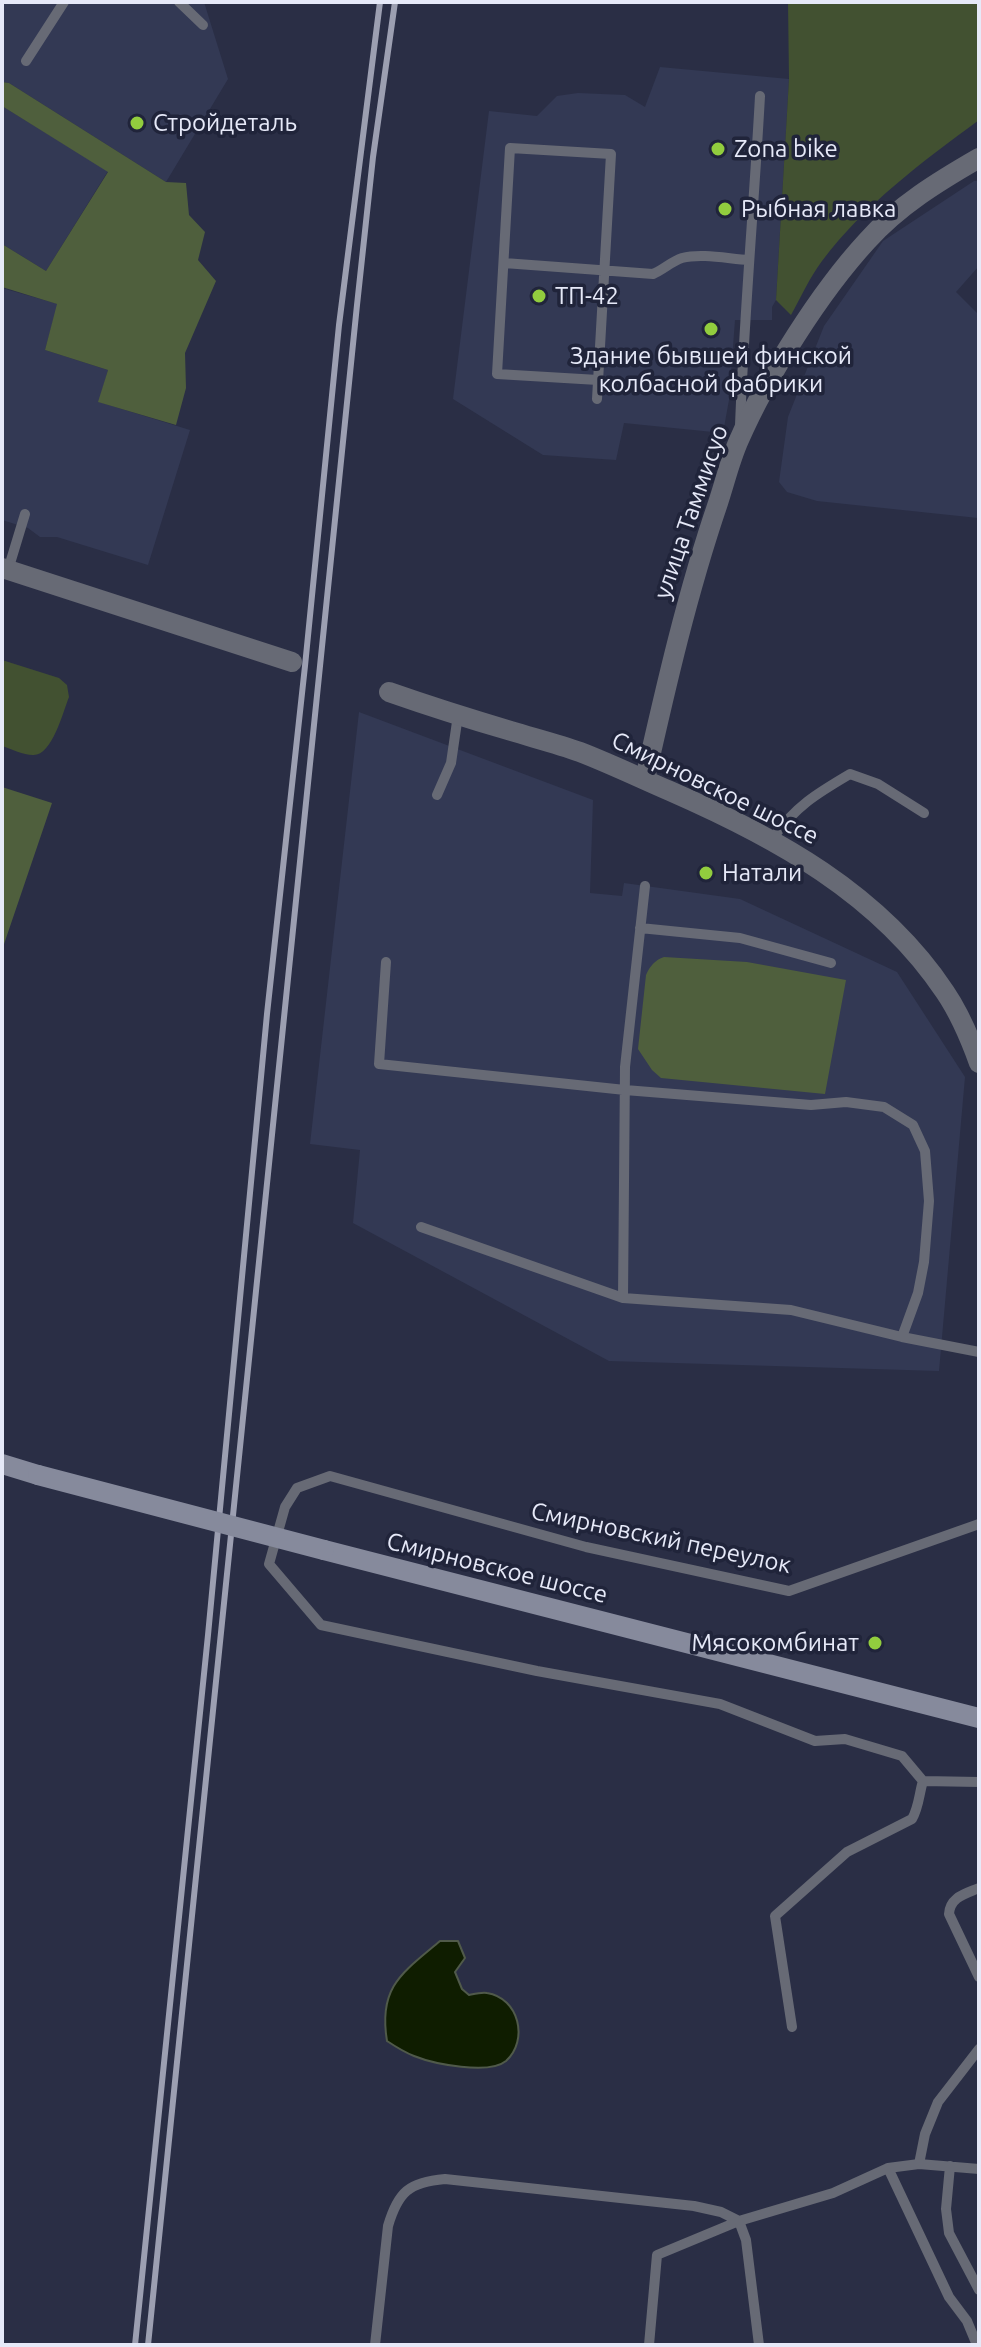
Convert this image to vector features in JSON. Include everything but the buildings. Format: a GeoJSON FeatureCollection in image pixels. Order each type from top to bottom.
{"type":"FeatureCollection","features":[{"type":"Feature","properties":{"kind":"main road","name":"Смирновское шоссе"},"geometry":{"type":"LineString","coordinates":[[2,1464],[979,1718]]}},
{"type":"Feature","properties":{"kind":"street","name":"улица Таммисуо"},"geometry":{"type":"LineString","coordinates":[[645,779],[684,610],[739,440],[798,335],[868,239],[930,186],[979,158]]}},
{"type":"Feature","properties":{"kind":"street"},"geometry":{"type":"LineString","coordinates":[[5,569],[292,662]]}},
{"type":"Feature","properties":{"kind":"street","name":"Смирновское шоссе"},"geometry":{"type":"LineString","coordinates":[[389,692],[579,752],[645,779],[772,839],[820,868],[853,892],[916,955],[945,992],[966,1029],[979,1063]]}},
{"type":"Feature","properties":{"kind":"lane"},"geometry":{"type":"LineString","coordinates":[[26,61],[64,2]]}},
{"type":"Feature","properties":{"kind":"lane"},"geometry":{"type":"LineString","coordinates":[[179,2],[203,25]]}},
{"type":"Feature","properties":{"kind":"lane"},"geometry":{"type":"LineString","coordinates":[[739,440],[760,96]]}},
{"type":"Feature","properties":{"kind":"lane"},"geometry":{"type":"LineString","coordinates":[[597,399],[611,154],[510,148],[497,374],[598,380]]}},
{"type":"Feature","properties":{"kind":"lane"},"geometry":{"type":"LineString","coordinates":[[504,263],[653,274],[678,260],[693,256],[749,260]]}},
{"type":"Feature","properties":{"kind":"lane"},"geometry":{"type":"LineString","coordinates":[[5,569],[25,514]]}},
{"type":"Feature","properties":{"kind":"lane"},"geometry":{"type":"LineString","coordinates":[[437,795],[451,763],[458,715]]}},
{"type":"Feature","properties":{"kind":"lane"},"geometry":{"type":"LineString","coordinates":[[772,839],[787,817],[812,796],[850,774],[878,784],[924,813]]}},
{"type":"Feature","properties":{"kind":"lane"},"geometry":{"type":"LineString","coordinates":[[623,1298],[625,1067],[645,886]]}},
{"type":"Feature","properties":{"kind":"lane"},"geometry":{"type":"LineString","coordinates":[[640,928],[740,938],[831,963]]}},
{"type":"Feature","properties":{"kind":"lane"},"geometry":{"type":"LineString","coordinates":[[386,962],[379,1064],[625,1090],[811,1105],[846,1102],[884,1107],[913,1125],[925,1151],[929,1201],[918,1293],[902,1337]]}},
{"type":"Feature","properties":{"kind":"lane"},"geometry":{"type":"LineString","coordinates":[[421,1227],[623,1298],[791,1310],[979,1352]]}},
{"type":"Feature","properties":{"kind":"lane","name":"Смирновский переулок"},"geometry":{"type":"LineString","coordinates":[[923,1781],[902,1756],[845,1739],[815,1741],[720,1704],[537,1671],[321,1625],[269,1564],[285,1507],[297,1488],[330,1476],[586,1547],[789,1591],[979,1524]]}},
{"type":"Feature","properties":{"kind":"lane"},"geometry":{"type":"LineString","coordinates":[[792,2027],[775,1916],[847,1852],[912,1819],[918,1810],[923,1781],[979,1782]]}},
{"type":"Feature","properties":{"kind":"lane"},"geometry":{"type":"LineString","coordinates":[[979,1888],[954,1899],[949,1914],[979,1977]]}},
{"type":"Feature","properties":{"kind":"lane"},"geometry":{"type":"LineString","coordinates":[[919,2164],[925,2134],[938,2102],[979,2049]]}},
{"type":"Feature","properties":{"kind":"lane"},"geometry":{"type":"LineString","coordinates":[[649,2345],[657,2255],[739,2221],[833,2193],[888,2168],[919,2164],[979,2169]]}},
{"type":"Feature","properties":{"kind":"lane"},"geometry":{"type":"LineString","coordinates":[[950,2166],[946,2209],[949,2233],[979,2290]]}},
{"type":"Feature","properties":{"kind":"lane"},"geometry":{"type":"LineString","coordinates":[[888,2168],[949,2297],[967,2321],[977,2345]]}},
{"type":"Feature","properties":{"kind":"lane"},"geometry":{"type":"LineString","coordinates":[[375,2345],[392,2211],[401,2195],[412,2185],[445,2179],[694,2206],[721,2212],[739,2221],[746,2240],[759,2345]]}},
{"type":"Feature","properties":{"kind":"shaded area","name":"Стройдеталь"},"geometry":{"type":"Polygon","coordinates":[[[2,2],[204,2],[228,79],[166,182],[9,83],[2,82],[2,2]]]}},
{"type":"Feature","properties":{"kind":"shaded area"},"geometry":{"type":"Polygon","coordinates":[[[788,2],[979,2],[979,120],[916,168],[857,221],[818,267],[791,315],[776,300],[789,79],[788,2]]]}},
{"type":"Feature","properties":{"kind":"shaded area"},"geometry":{"type":"Polygon","coordinates":[[[660,67],[789,79],[776,300],[772,307],[772,320],[735,320],[729,400],[723,433],[624,423],[616,460],[543,455],[453,399],[489,111],[537,116],[557,96],[578,93],[625,95],[645,107],[660,67]]]}},
{"type":"Feature","properties":{"kind":"shaded area"},"geometry":{"type":"Polygon","coordinates":[[[2,82],[9,83],[166,182],[186,183],[189,215],[205,232],[198,260],[216,281],[185,353],[186,388],[176,425],[98,402],[108,370],[45,350],[57,304],[2,287],[2,244],[46,271],[108,172],[2,106],[2,82]]]}},
{"type":"Feature","properties":{"kind":"shaded area"},"geometry":{"type":"Polygon","coordinates":[[[2,106],[108,171],[46,271],[2,244],[2,106]]]}},
{"type":"Feature","properties":{"kind":"shaded area"},"geometry":{"type":"Polygon","coordinates":[[[974,181],[979,181],[979,266],[956,292],[979,315],[978,518],[817,501],[787,492],[779,482],[788,417],[824,326],[883,241],[974,181]]]}},
{"type":"Feature","properties":{"kind":"shaded area"},"geometry":{"type":"Polygon","coordinates":[[[2,288],[58,304],[45,350],[108,370],[99,402],[190,430],[148,565],[57,537],[40,537],[28,528],[2,520],[2,288]]]}},
{"type":"Feature","properties":{"kind":"shaded area"},"geometry":{"type":"Polygon","coordinates":[[[2,660],[59,678],[67,685],[69,697],[60,722],[51,741],[40,753],[25,754],[2,746],[2,660]]]}},
{"type":"Feature","properties":{"kind":"shaded area"},"geometry":{"type":"Polygon","coordinates":[[[359,712],[593,800],[590,893],[622,896],[624,883],[740,899],[897,972],[965,1077],[939,1371],[609,1361],[353,1223],[360,1150],[310,1144],[359,712]]]}},
{"type":"Feature","properties":{"kind":"shaded area"},"geometry":{"type":"Polygon","coordinates":[[[2,787],[52,803],[2,950],[2,787]]]}},
{"type":"Feature","properties":{"kind":"shaded area"},"geometry":{"type":"Polygon","coordinates":[[[664,957],[747,962],[846,980],[825,1094],[661,1078],[638,1049],[646,975],[653,964],[664,957]]]}},
{"type":"Feature","properties":{"kind":"shaded area"},"geometry":{"type":"Polygon","coordinates":[[[440,1941],[458,1941],[465,1958],[455,1972],[462,1989],[469,1995],[485,1993],[498,1996],[513,2011],[519,2032],[513,2052],[506,2061],[487,2067],[461,2067],[410,2054],[387,2041],[386,2007],[390,1994],[404,1972],[440,1941]]]}},
{"type":"Feature","properties":{"kind":"railway"},"geometry":{"type":"LineString","coordinates":[[135,2345],[208,1635],[267,1014],[339,325],[380,2]]}},
{"type":"Feature","properties":{"kind":"railway"},"geometry":{"type":"LineString","coordinates":[[148,2345],[357,305],[373,157],[395,2]]}},
{"type":"Feature","properties":{"kind":"place","name":"Стройдеталь"},"geometry":{"type":"Point","coordinates":[137,123]}},
{"type":"Feature","properties":{"kind":"place","name":"Zona bike"},"geometry":{"type":"Point","coordinates":[718,149]}},
{"type":"Feature","properties":{"kind":"place","name":"Рыбная лавка"},"geometry":{"type":"Point","coordinates":[725,209]}},
{"type":"Feature","properties":{"kind":"place","name":"ТП-42"},"geometry":{"type":"Point","coordinates":[539,296]}},
{"type":"Feature","properties":{"kind":"place","name":"Здание бывшей финской колбасной фабрики"},"geometry":{"type":"Point","coordinates":[711,329]}},
{"type":"Feature","properties":{"kind":"place","name":"Натали"},"geometry":{"type":"Point","coordinates":[706,873]}},
{"type":"Feature","properties":{"kind":"place","name":"Мясокомбинат"},"geometry":{"type":"Point","coordinates":[875,1643]}}]}
